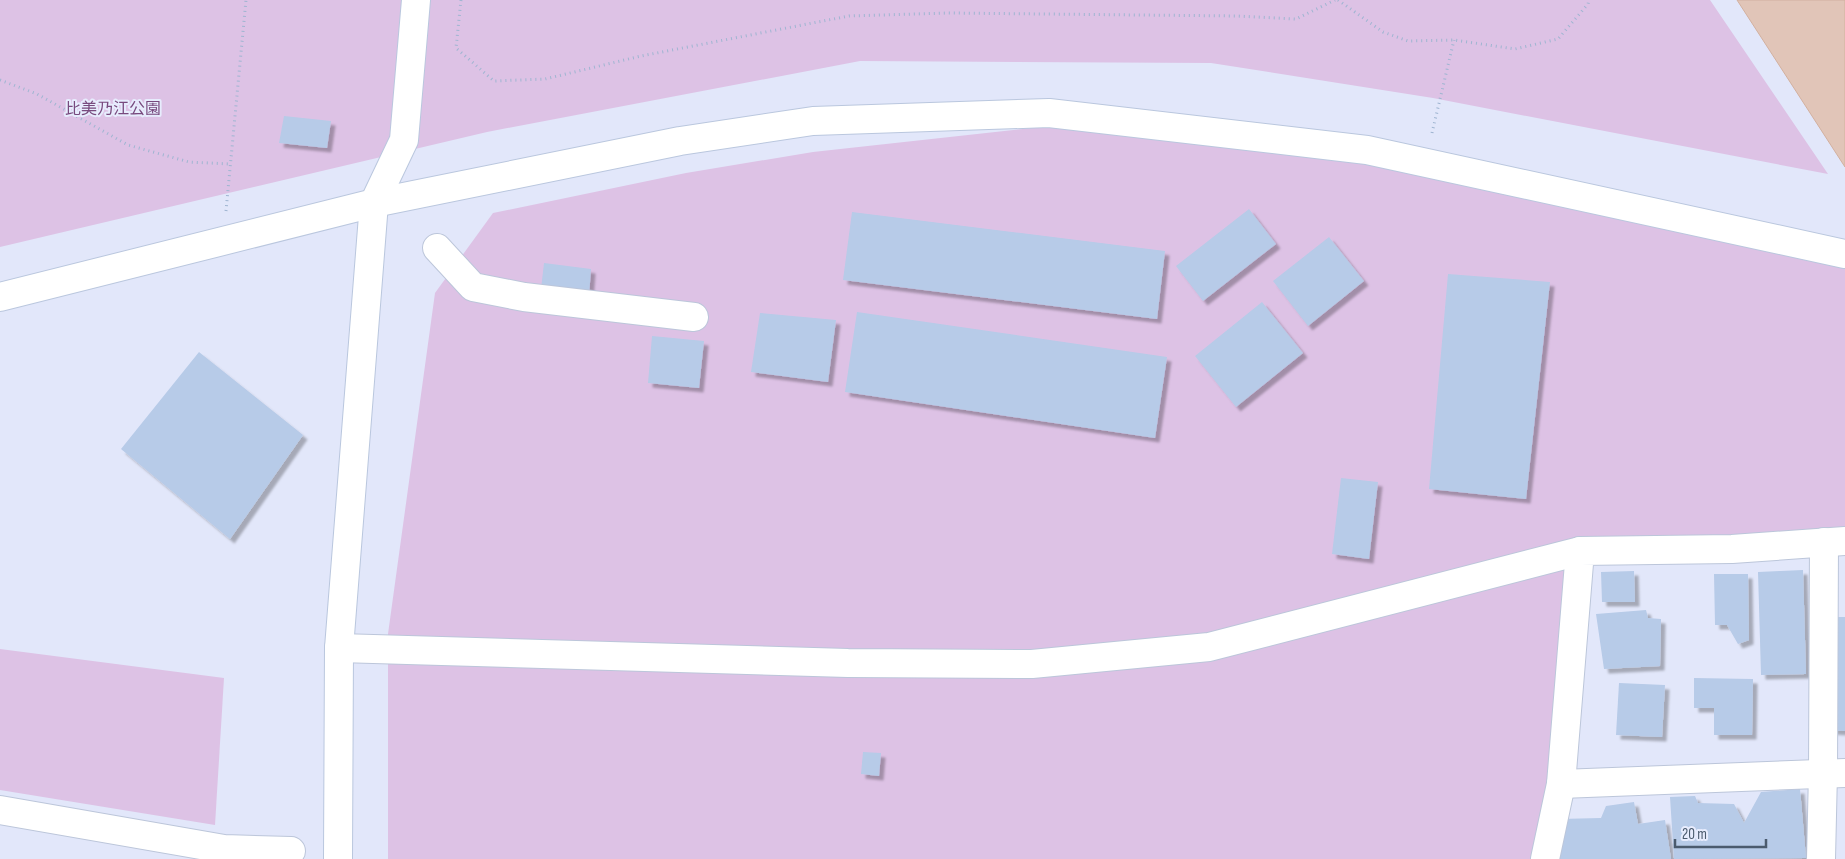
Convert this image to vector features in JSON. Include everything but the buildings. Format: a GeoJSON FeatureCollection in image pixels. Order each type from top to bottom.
{"type":"FeatureCollection","features":[{"type":"Feature","properties":{"kind":"street"},"geometry":{"type":"LineString","coordinates":[[338,859],[339,648],[374,203],[404,140],[416,0]]}},
{"type":"Feature","properties":{"kind":"street"},"geometry":{"type":"LineString","coordinates":[[0,297],[374,203],[680,141],[813,121],[1049,113],[1367,150],[1845,254]]}},
{"type":"Feature","properties":{"kind":"street"},"geometry":{"type":"LineString","coordinates":[[437,248],[473,287],[524,297],[694,317]]}},
{"type":"Feature","properties":{"kind":"street"},"geometry":{"type":"LineString","coordinates":[[339,648],[848,664],[1032,664],[1209,648],[1580,551],[1732,549],[1835,541],[1834,773],[1821,859]]}},
{"type":"Feature","properties":{"kind":"street"},"geometry":{"type":"LineString","coordinates":[[1545,859],[1561,784],[1580,551]]}},
{"type":"Feature","properties":{"kind":"street"},"geometry":{"type":"LineString","coordinates":[[1561,784],[1834,773]]}},
{"type":"Feature","properties":{"kind":"street"},"geometry":{"type":"LineString","coordinates":[[0,810],[224,849],[291,851]]}},
{"type":"Feature","properties":{"kind":"path"},"geometry":{"type":"LineString","coordinates":[[223,241],[246,0]]}},
{"type":"Feature","properties":{"kind":"path"},"geometry":{"type":"LineString","coordinates":[[461,0],[456,48],[494,81],[545,79],[641,56],[849,16],[948,13],[1237,16],[1296,19],[1336,0],[1383,32],[1408,41],[1454,40],[1515,49],[1558,39],[1588,4],[1589,0]]}},
{"type":"Feature","properties":{"kind":"path"},"geometry":{"type":"LineString","coordinates":[[1425,163],[1454,40]]}},
{"type":"Feature","properties":{"kind":"path"},"geometry":{"type":"LineString","coordinates":[[0,80],[37,94],[128,145],[188,162],[230,164]]}},
{"type":"Feature","properties":{"kind":"green space","name":"比美乃江公園"},"geometry":{"type":"Polygon","coordinates":[[[0,0],[1710,0],[1828,174],[1433,98],[1211,63],[860,61],[487,132],[0,247],[0,0]]]}},
{"type":"Feature","properties":{"kind":"green space"},"geometry":{"type":"Polygon","coordinates":[[[1049,126],[1368,164],[1845,265],[1845,530],[1732,537],[1572,540],[1552,785],[1535,859],[388,859],[388,634],[435,293],[493,213],[686,173],[813,152],[1049,126]]]}},
{"type":"Feature","properties":{"kind":"green space"},"geometry":{"type":"Polygon","coordinates":[[[0,649],[224,678],[215,825],[0,790],[0,649]]]}},
{"type":"Feature","properties":{"kind":"shaded area"},"geometry":{"type":"Polygon","coordinates":[[[1737,0],[1845,0],[1845,167],[1737,0]]]}}]}
